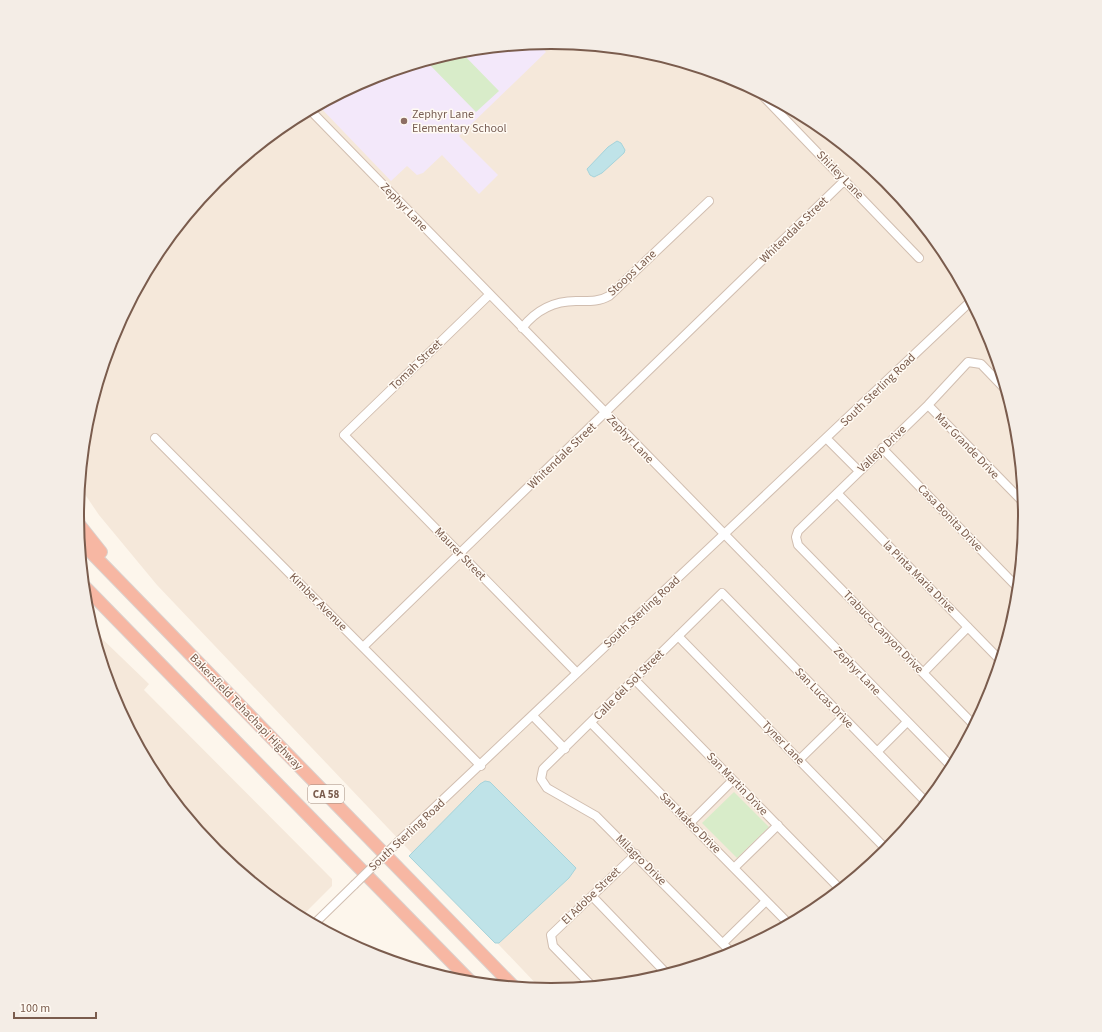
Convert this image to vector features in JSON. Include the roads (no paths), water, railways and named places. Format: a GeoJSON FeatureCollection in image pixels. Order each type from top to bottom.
{"type":"FeatureCollection","features":[{"type":"Feature","properties":{"kind":"highway"},"geometry":{"type":"LineString","coordinates":[[84,531],[140,602]]}},
{"type":"Feature","properties":{"kind":"highway","name":"Bakersfield Tehachapi Highway"},"geometry":{"type":"LineString","coordinates":[[85,546],[508,981]]}},
{"type":"Feature","properties":{"kind":"highway","name":"CA 58"},"geometry":{"type":"LineString","coordinates":[[91,593],[464,975]]}},
{"type":"Feature","properties":{"kind":"highway"},"geometry":{"type":"LineString","coordinates":[[92,600],[138,641]]}},
{"type":"Feature","properties":{"kind":"street","name":"Shirley Lane"},"geometry":{"type":"LineString","coordinates":[[772,105],[919,258]]}},
{"type":"Feature","properties":{"kind":"street","name":"Zephyr Lane"},"geometry":{"type":"LineString","coordinates":[[314,114],[489,295],[947,762]]}},
{"type":"Feature","properties":{"kind":"street","name":"Whitendale Street"},"geometry":{"type":"LineString","coordinates":[[363,648],[606,414],[845,180]]}},
{"type":"Feature","properties":{"kind":"street","name":"Stoops Lane"},"geometry":{"type":"LineString","coordinates":[[522,328],[533,315],[549,306],[567,301],[599,300],[609,296],[709,201]]}},
{"type":"Feature","properties":{"kind":"street","name":"Tomah Street"},"geometry":{"type":"LineString","coordinates":[[344,435],[489,295]]}},
{"type":"Feature","properties":{"kind":"street","name":"South Sterling Road"},"geometry":{"type":"LineString","coordinates":[[318,920],[396,844],[967,304]]}},
{"type":"Feature","properties":{"kind":"street","name":"Vallejo Drive"},"geometry":{"type":"LineString","coordinates":[[796,537],[798,531],[838,494],[882,448],[928,405],[968,362],[981,364],[998,381]]}},
{"type":"Feature","properties":{"kind":"street","name":"Mar Grande Drive"},"geometry":{"type":"LineString","coordinates":[[928,405],[1017,497]]}},
{"type":"Feature","properties":{"kind":"street","name":"Maurer Street"},"geometry":{"type":"LineString","coordinates":[[344,435],[577,673]]}},
{"type":"Feature","properties":{"kind":"street","name":"Kimber Avenue"},"geometry":{"type":"LineString","coordinates":[[155,438],[480,766]]}},
{"type":"Feature","properties":{"kind":"street"},"geometry":{"type":"LineString","coordinates":[[826,439],[859,471]]}},
{"type":"Feature","properties":{"kind":"street","name":"Casa Bonita Drive"},"geometry":{"type":"LineString","coordinates":[[882,448],[1014,580]]}},
{"type":"Feature","properties":{"kind":"street","name":"la Pinta Maria Drive"},"geometry":{"type":"LineString","coordinates":[[838,494],[996,656]]}},
{"type":"Feature","properties":{"kind":"street","name":"Trabuco Canyon Drive"},"geometry":{"type":"LineString","coordinates":[[796,537],[798,545],[971,722]]}},
{"type":"Feature","properties":{"kind":"street","name":"Calle del Sol Street"},"geometry":{"type":"LineString","coordinates":[[541,778],[543,769],[722,593]]}},
{"type":"Feature","properties":{"kind":"street","name":"San Lucas Drive"},"geometry":{"type":"LineString","coordinates":[[722,593],[922,798]]}},
{"type":"Feature","properties":{"kind":"street"},"geometry":{"type":"LineString","coordinates":[[923,673],[968,627]]}},
{"type":"Feature","properties":{"kind":"street","name":"Tyner Lane"},"geometry":{"type":"LineString","coordinates":[[678,636],[882,845]]}},
{"type":"Feature","properties":{"kind":"street","name":"San Martin Drive"},"geometry":{"type":"LineString","coordinates":[[634,679],[836,885]]}},
{"type":"Feature","properties":{"kind":"street"},"geometry":{"type":"LineString","coordinates":[[533,716],[565,749]]}},
{"type":"Feature","properties":{"kind":"street"},"geometry":{"type":"LineString","coordinates":[[799,760],[843,717]]}},
{"type":"Feature","properties":{"kind":"street"},"geometry":{"type":"LineString","coordinates":[[876,752],[907,722]]}},
{"type":"Feature","properties":{"kind":"street","name":"San Mateo Drive"},"geometry":{"type":"LineString","coordinates":[[590,723],[785,920]]}},
{"type":"Feature","properties":{"kind":"street","name":"Milagro Drive"},"geometry":{"type":"LineString","coordinates":[[541,778],[547,788],[596,816],[636,854],[727,948]]}},
{"type":"Feature","properties":{"kind":"street"},"geometry":{"type":"LineString","coordinates":[[690,823],[733,780]]}},
{"type":"Feature","properties":{"kind":"street"},"geometry":{"type":"LineString","coordinates":[[734,868],[778,825]]}},
{"type":"Feature","properties":{"kind":"street","name":"El Adobe Street"},"geometry":{"type":"LineString","coordinates":[[588,981],[553,946],[551,935],[636,854]]}},
{"type":"Feature","properties":{"kind":"street"},"geometry":{"type":"LineString","coordinates":[[592,896],[662,969]]}},
{"type":"Feature","properties":{"kind":"street"},"geometry":{"type":"LineString","coordinates":[[723,943],[766,901]]}},
{"type":"Feature","properties":{"kind":"water"},"geometry":{"type":"Polygon","coordinates":[[[617,141],[621,143],[625,150],[624,153],[602,173],[594,177],[590,175],[587,169],[608,147],[617,141]]]}},
{"type":"Feature","properties":{"kind":"water"},"geometry":{"type":"Polygon","coordinates":[[[485,781],[490,782],[576,868],[569,878],[499,943],[495,943],[409,856],[480,784],[485,781]]]}},
{"type":"Feature","properties":{"kind":"place","name":"Zephyr Lane Elementary School"},"geometry":{"type":"Point","coordinates":[404,121]}}]}
